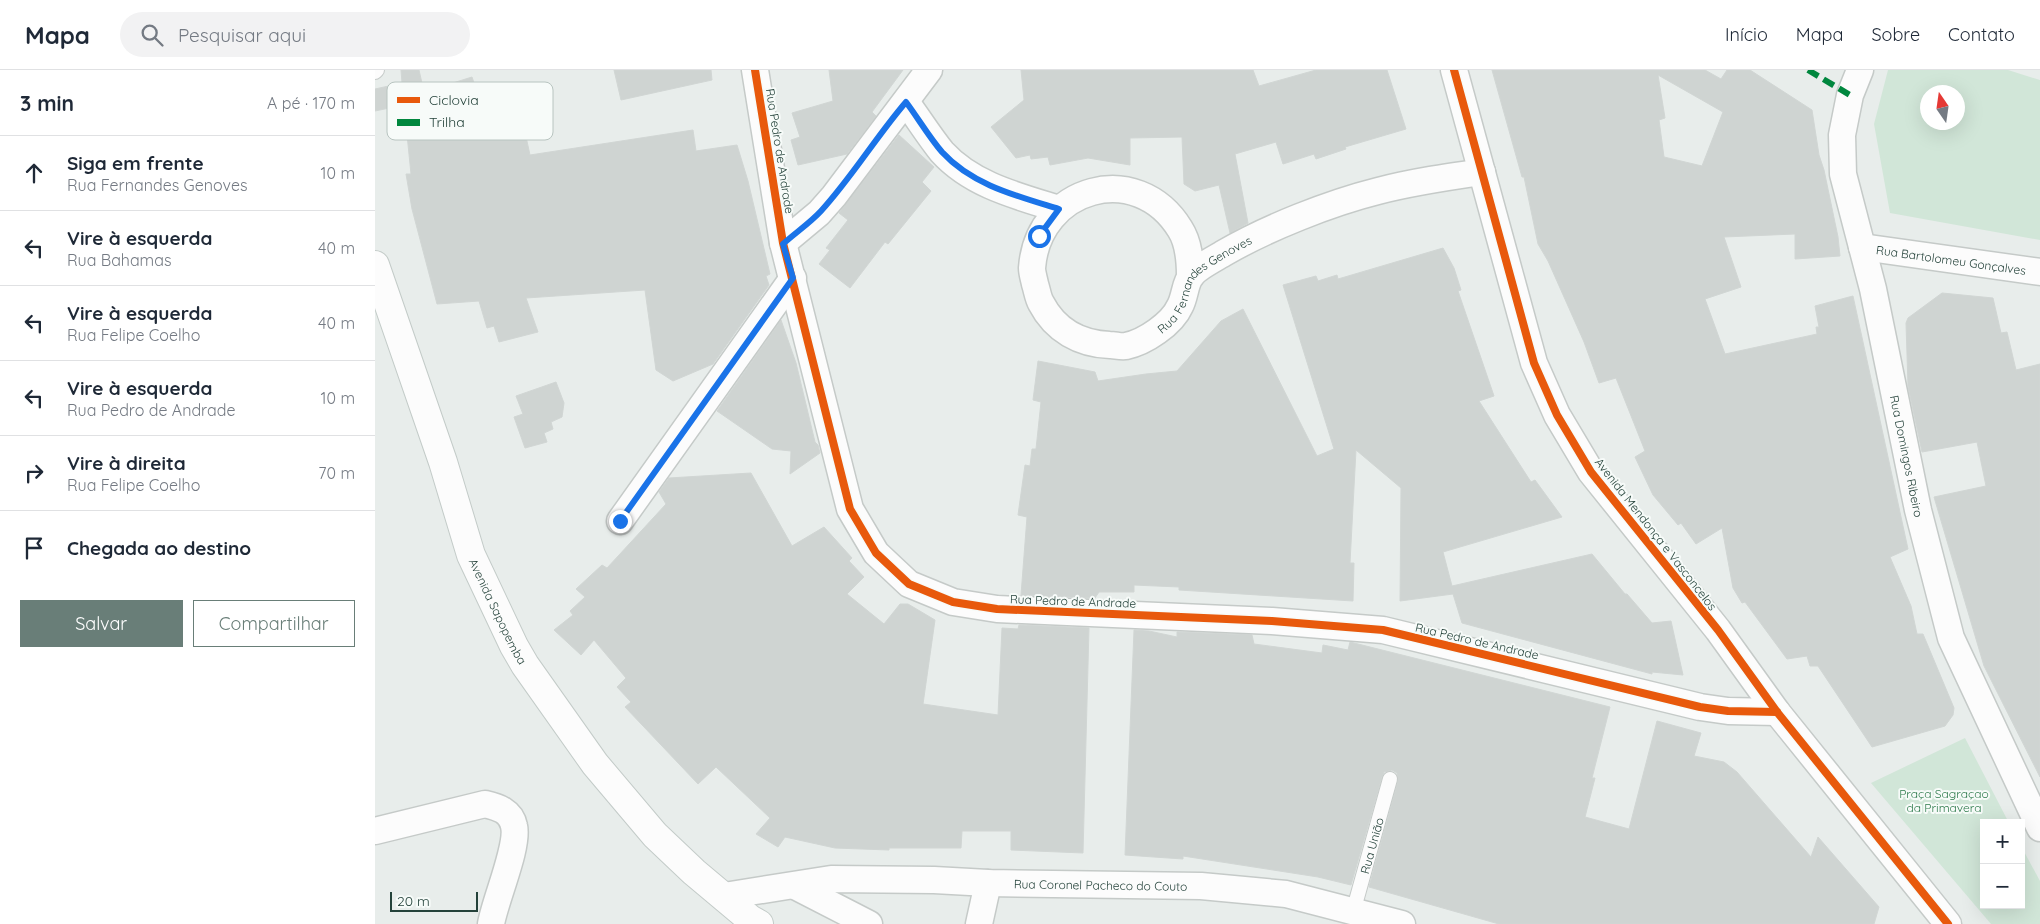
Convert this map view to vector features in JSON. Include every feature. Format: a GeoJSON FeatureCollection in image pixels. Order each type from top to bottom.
{"type":"FeatureCollection","features":[{"type":"Feature","properties":{"kind":"main road","name":"Avenida Sapopemba"},"geometry":{"type":"LineString","coordinates":[[375,265],[443,462],[471,555],[513,646],[595,764],[655,835],[694,872],[754,922]]}},
{"type":"Feature","properties":{"kind":"street","name":"Rua Pedro de Andrade"},"geometry":{"type":"LineString","coordinates":[[755,70],[783,244],[850,509],[875,553],[909,584],[953,602],[997,609],[1272,621],[1383,630],[1700,707],[1728,711],[1777,712]]}},
{"type":"Feature","properties":{"kind":"street"},"geometry":{"type":"LineString","coordinates":[[783,244],[819,213],[834,196],[929,70]]}},
{"type":"Feature","properties":{"kind":"street","name":"Avenida Mendonça e Vasconcelos"},"geometry":{"type":"LineString","coordinates":[[1454,70],[1534,363],[1557,415],[1591,472],[1718,630],[1777,712],[1948,924]]}},
{"type":"Feature","properties":{"kind":"street","name":"Rua Domingos Ribeiro"},"geometry":{"type":"LineString","coordinates":[[1860,70],[1850,95],[1843,135],[1843,174],[1873,289],[1918,510],[1951,638],[2040,828]]}},
{"type":"Feature","properties":{"kind":"street"},"geometry":{"type":"LineString","coordinates":[[906,102],[942,151],[960,168],[986,184],[1059,209],[1078,196],[1101,190],[1125,190],[1147,197],[1167,211],[1181,230],[1189,252],[1191,276]]}},
{"type":"Feature","properties":{"kind":"street","name":"Rua Fernandes Genoves"},"geometry":{"type":"LineString","coordinates":[[1059,209],[1039,236],[1032,269],[1040,302],[1061,329],[1091,344],[1125,346],[1157,333],[1180,308],[1191,276],[1243,242],[1326,208],[1377,191],[1482,172]]}},
{"type":"Feature","properties":{"kind":"street","name":"Rua Bartolomeu Gonçalves"},"geometry":{"type":"LineString","coordinates":[[1862,247],[2040,272]]}},
{"type":"Feature","properties":{"kind":"street"},"geometry":{"type":"LineString","coordinates":[[620,521],[793,278]]}},
{"type":"Feature","properties":{"kind":"street"},"geometry":{"type":"LineString","coordinates":[[375,831],[485,804],[498,806],[507,813],[514,825],[514,839],[494,905],[491,924]]}},
{"type":"Feature","properties":{"kind":"street","name":"Rua Coronel Pacheco do Couto"},"geometry":{"type":"LineString","coordinates":[[795,886],[831,879],[1201,886],[1286,894],[1402,924]]}},
{"type":"Feature","properties":{"kind":"street"},"geometry":{"type":"LineString","coordinates":[[979,924],[989,882]]}},
{"type":"Feature","properties":{"kind":"street"},"geometry":{"type":"LineString","coordinates":[[724,896],[795,886],[869,924]]}},
{"type":"Feature","properties":{"kind":"lane","name":"Rua União"},"geometry":{"type":"LineString","coordinates":[[1353,912],[1391,779]]}},
{"type":"Feature","properties":{"kind":"green space"},"geometry":{"type":"Polygon","coordinates":[[[1888,70],[2008,70],[2040,80],[2040,240],[1890,213],[1874,124],[1888,70]]]}},
{"type":"Feature","properties":{"kind":"green space","name":"Praça Sagraçao da Primavera"},"geometry":{"type":"Polygon","coordinates":[[[1965,738],[2007,819],[1980,819],[1980,909],[2025,909],[2025,853],[2040,881],[2040,924],[1991,924],[1871,783],[1965,738]]]}},
{"type":"Feature","properties":{"kind":"building"},"geometry":{"type":"Polygon","coordinates":[[[401,70],[419,70],[422,82],[402,82],[401,70]]]}},
{"type":"Feature","properties":{"kind":"building"},"geometry":{"type":"Polygon","coordinates":[[[614,70],[711,70],[712,80],[621,100],[614,70]]]}},
{"type":"Feature","properties":{"kind":"building"},"geometry":{"type":"Polygon","coordinates":[[[829,70],[903,70],[872,112],[876,116],[847,154],[798,165],[791,140],[800,137],[792,113],[833,101],[829,70]]]}},
{"type":"Feature","properties":{"kind":"building"},"geometry":{"type":"Polygon","coordinates":[[[1021,70],[1253,70],[1259,86],[1316,70],[1387,70],[1406,129],[1345,147],[1346,149],[1316,159],[1314,154],[1283,164],[1276,142],[1235,154],[1248,223],[1230,233],[1219,185],[1195,191],[1184,184],[1182,137],[1130,138],[1130,165],[1088,158],[1050,165],[1048,157],[1031,159],[1030,155],[1016,158],[991,127],[1024,100],[1021,70]]]}},
{"type":"Feature","properties":{"kind":"building"},"geometry":{"type":"Polygon","coordinates":[[[1492,70],[1705,70],[1721,79],[1727,70],[1750,70],[1812,110],[1819,155],[1838,237],[1840,256],[1795,259],[1795,234],[1724,237],[1741,287],[1705,299],[1725,354],[1817,334],[1816,327],[1819,327],[1815,306],[1853,296],[1908,549],[1890,557],[1911,606],[1917,634],[1923,634],[1954,708],[1953,715],[1945,726],[1872,747],[1818,666],[1810,666],[1807,656],[1787,659],[1745,602],[1742,603],[1733,588],[1722,528],[1696,544],[1681,523],[1678,525],[1653,495],[1635,457],[1645,451],[1616,378],[1599,383],[1584,342],[1548,261],[1538,244],[1524,177],[1522,177],[1492,70]],[[1658,75],[1665,118],[1659,120],[1664,157],[1702,166],[1723,112],[1658,75]]]}},
{"type":"Feature","properties":{"kind":"building"},"geometry":{"type":"Polygon","coordinates":[[[472,77],[474,82],[456,82],[472,77]]]}},
{"type":"Feature","properties":{"kind":"building"},"geometry":{"type":"Polygon","coordinates":[[[387,86],[387,109],[375,111],[375,89],[387,86]]]}},
{"type":"Feature","properties":{"kind":"building"},"geometry":{"type":"Polygon","coordinates":[[[693,130],[696,151],[737,145],[748,181],[770,274],[766,276],[769,285],[713,364],[673,381],[656,370],[645,290],[526,298],[538,332],[499,342],[494,326],[487,328],[479,301],[437,304],[412,209],[406,174],[411,174],[408,140],[527,140],[530,155],[693,130]]]}},
{"type":"Feature","properties":{"kind":"building"},"geometry":{"type":"Polygon","coordinates":[[[899,135],[934,167],[922,182],[931,191],[888,244],[885,242],[850,288],[819,264],[830,250],[826,248],[848,220],[839,213],[899,135]]]}},
{"type":"Feature","properties":{"kind":"building"},"geometry":{"type":"Polygon","coordinates":[[[1443,248],[1454,268],[1461,290],[1458,291],[1494,396],[1479,401],[1531,482],[1535,480],[1562,517],[1443,552],[1452,586],[1592,554],[1652,623],[1671,621],[1683,675],[1652,672],[1652,674],[1462,623],[1453,594],[1400,601],[1401,488],[1356,450],[1350,563],[1354,563],[1353,601],[1179,590],[1179,587],[1134,585],[1134,592],[1099,592],[1095,598],[1021,595],[1027,517],[1018,515],[1025,465],[1030,466],[1032,449],[1036,449],[1041,402],[1033,400],[1038,361],[1095,372],[1098,381],[1177,371],[1221,321],[1243,309],[1317,456],[1334,449],[1283,285],[1316,276],[1318,281],[1337,275],[1338,279],[1443,248]]]}},
{"type":"Feature","properties":{"kind":"building"},"geometry":{"type":"Polygon","coordinates":[[[1942,293],[1993,298],[2001,333],[2007,332],[2016,370],[2040,364],[2040,777],[1984,666],[1934,497],[1986,486],[1977,442],[1922,452],[1908,386],[1906,323],[1908,318],[1942,293]]]}},
{"type":"Feature","properties":{"kind":"building"},"geometry":{"type":"Polygon","coordinates":[[[781,320],[796,363],[815,442],[820,453],[790,474],[791,451],[772,449],[717,411],[781,320]]]}},
{"type":"Feature","properties":{"kind":"building"},"geometry":{"type":"Polygon","coordinates":[[[556,382],[564,403],[562,417],[551,422],[553,429],[544,433],[547,442],[525,448],[514,417],[523,414],[516,396],[556,382]]]}},
{"type":"Feature","properties":{"kind":"building"},"geometry":{"type":"Polygon","coordinates":[[[751,473],[792,546],[824,527],[852,558],[849,561],[864,577],[847,594],[884,624],[900,604],[908,604],[935,620],[923,704],[998,715],[1002,628],[1018,629],[1019,625],[1089,628],[1083,853],[1011,850],[1011,831],[962,831],[961,848],[889,848],[889,850],[835,848],[785,837],[778,847],[756,834],[770,818],[716,767],[698,784],[625,707],[631,702],[617,687],[626,678],[594,640],[581,655],[554,630],[573,615],[570,611],[585,597],[576,589],[602,565],[607,568],[666,504],[659,492],[669,478],[751,473]]]}},
{"type":"Feature","properties":{"kind":"building"},"geometry":{"type":"Polygon","coordinates":[[[1134,630],[1177,637],[1177,632],[1252,635],[1254,644],[1322,653],[1323,645],[1348,650],[1350,642],[1610,707],[1592,778],[1595,778],[1585,817],[1629,829],[1657,721],[1701,733],[1694,756],[1724,762],[1737,772],[1811,857],[1818,837],[1879,907],[1874,924],[1499,924],[1369,887],[1398,781],[1397,773],[1392,770],[1384,772],[1382,777],[1351,885],[1318,877],[1183,856],[1183,859],[1125,855],[1134,630]]]}},
{"type":"Feature","properties":{"kind":"marked path"},"geometry":{"type":"LineString","coordinates":[[1808,70],[1850,95]]}},
{"type":"Feature","properties":{"kind":"cycle path"},"geometry":{"type":"LineString","coordinates":[[755,70],[783,243],[850,509],[876,553],[909,584],[953,602],[997,609],[1272,621],[1383,630],[1700,707],[1728,711],[1777,712]]}},
{"type":"Feature","properties":{"kind":"cycle path"},"geometry":{"type":"LineString","coordinates":[[1454,70],[1534,363],[1557,415],[1591,472],[1718,630],[1777,712],[1948,924]]}},
{"type":"Feature","properties":{"kind":"route"},"geometry":{"type":"LineString","coordinates":[[620,521],[793,278],[783,244],[819,213],[834,196],[881,132],[906,102],[942,151],[960,168],[986,184],[1059,209],[1039,236]]}}]}
